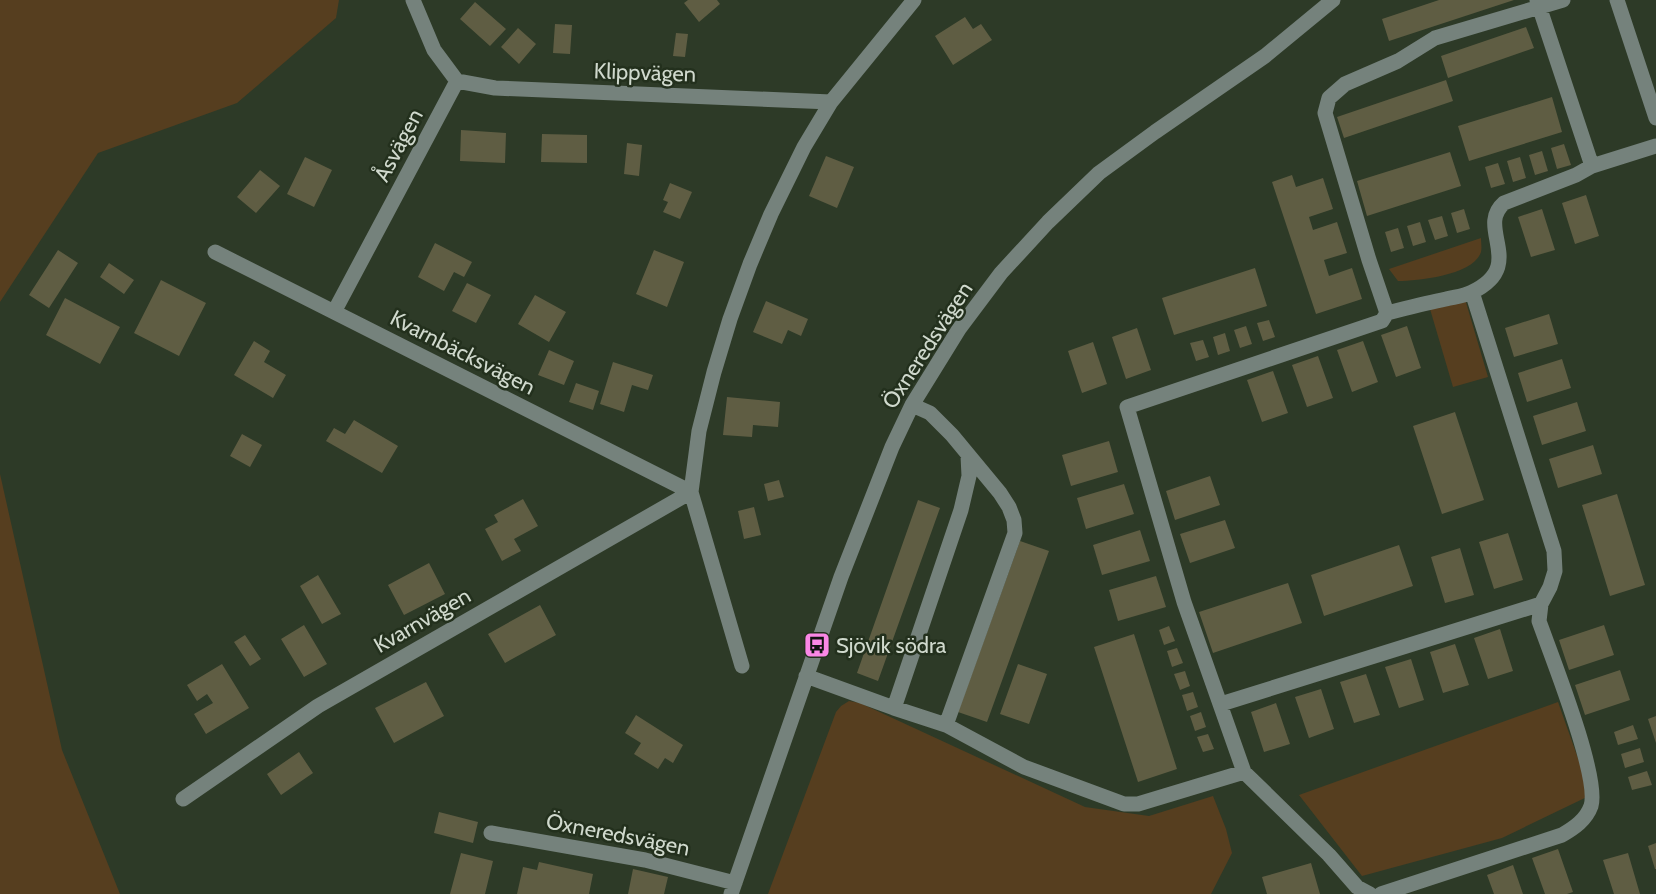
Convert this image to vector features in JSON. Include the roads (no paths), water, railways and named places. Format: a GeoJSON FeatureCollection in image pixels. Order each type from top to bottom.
{"type":"FeatureCollection","features":[{"type":"Feature","properties":{"kind":"street"},"geometry":{"type":"LineString","coordinates":[[413,0],[434,50],[457,81]]}},
{"type":"Feature","properties":{"kind":"street"},"geometry":{"type":"LineString","coordinates":[[742,666],[692,492],[699,431],[730,319],[771,214],[804,147],[831,102],[914,0]]}},
{"type":"Feature","properties":{"kind":"street","name":"Öxneredsvägen"},"geometry":{"type":"LineString","coordinates":[[491,833],[645,860],[733,888],[806,676],[879,479],[912,405],[960,329],[1001,273],[1048,222],[1100,173],[1265,56],[1334,0]]}},
{"type":"Feature","properties":{"kind":"street"},"geometry":{"type":"LineString","coordinates":[[1387,313],[1325,113],[1329,98],[1345,84],[1398,61],[1435,38],[1538,4],[1563,0]]}},
{"type":"Feature","properties":{"kind":"street"},"geometry":{"type":"LineString","coordinates":[[1617,0],[1656,118]]}},
{"type":"Feature","properties":{"kind":"street"},"geometry":{"type":"LineString","coordinates":[[1538,4],[1592,166]]}},
{"type":"Feature","properties":{"kind":"street","name":"Klippvägen"},"geometry":{"type":"LineString","coordinates":[[457,81],[495,88],[831,102]]}},
{"type":"Feature","properties":{"kind":"street","name":"Åsvägen"},"geometry":{"type":"LineString","coordinates":[[334,312],[457,81]]}},
{"type":"Feature","properties":{"kind":"street"},"geometry":{"type":"LineString","coordinates":[[1360,892],[1329,855],[1244,772],[1184,602],[1127,406],[1382,321],[1387,313],[1472,292],[1496,273],[1501,261],[1494,222],[1496,210],[1504,203],[1576,175],[1592,166],[1656,146]]}},
{"type":"Feature","properties":{"kind":"street","name":"Kvarnbäcksvägen"},"geometry":{"type":"LineString","coordinates":[[215,252],[692,492]]}},
{"type":"Feature","properties":{"kind":"street"},"geometry":{"type":"LineString","coordinates":[[1381,894],[1562,835],[1578,826],[1591,806],[1592,784],[1580,737],[1539,621],[1541,603],[1550,587],[1555,571],[1554,551],[1472,292]]}},
{"type":"Feature","properties":{"kind":"street"},"geometry":{"type":"LineString","coordinates":[[912,405],[930,413],[952,435],[1009,507],[1014,520],[1015,533],[946,725]]}},
{"type":"Feature","properties":{"kind":"street"},"geometry":{"type":"LineString","coordinates":[[894,708],[961,510],[969,477],[969,456]]}},
{"type":"Feature","properties":{"kind":"street","name":"Kvarnvägen"},"geometry":{"type":"LineString","coordinates":[[183,798],[318,706],[692,492]]}},
{"type":"Feature","properties":{"kind":"street"},"geometry":{"type":"LineString","coordinates":[[1221,704],[1541,603]]}},
{"type":"Feature","properties":{"kind":"street"},"geometry":{"type":"LineString","coordinates":[[806,676],[946,725],[1024,767],[1124,804],[1138,804],[1244,772]]}},
{"type":"Feature","properties":{"kind":"place","name":"Sjövik södra"},"geometry":{"type":"Point","coordinates":[817,645]}}]}
